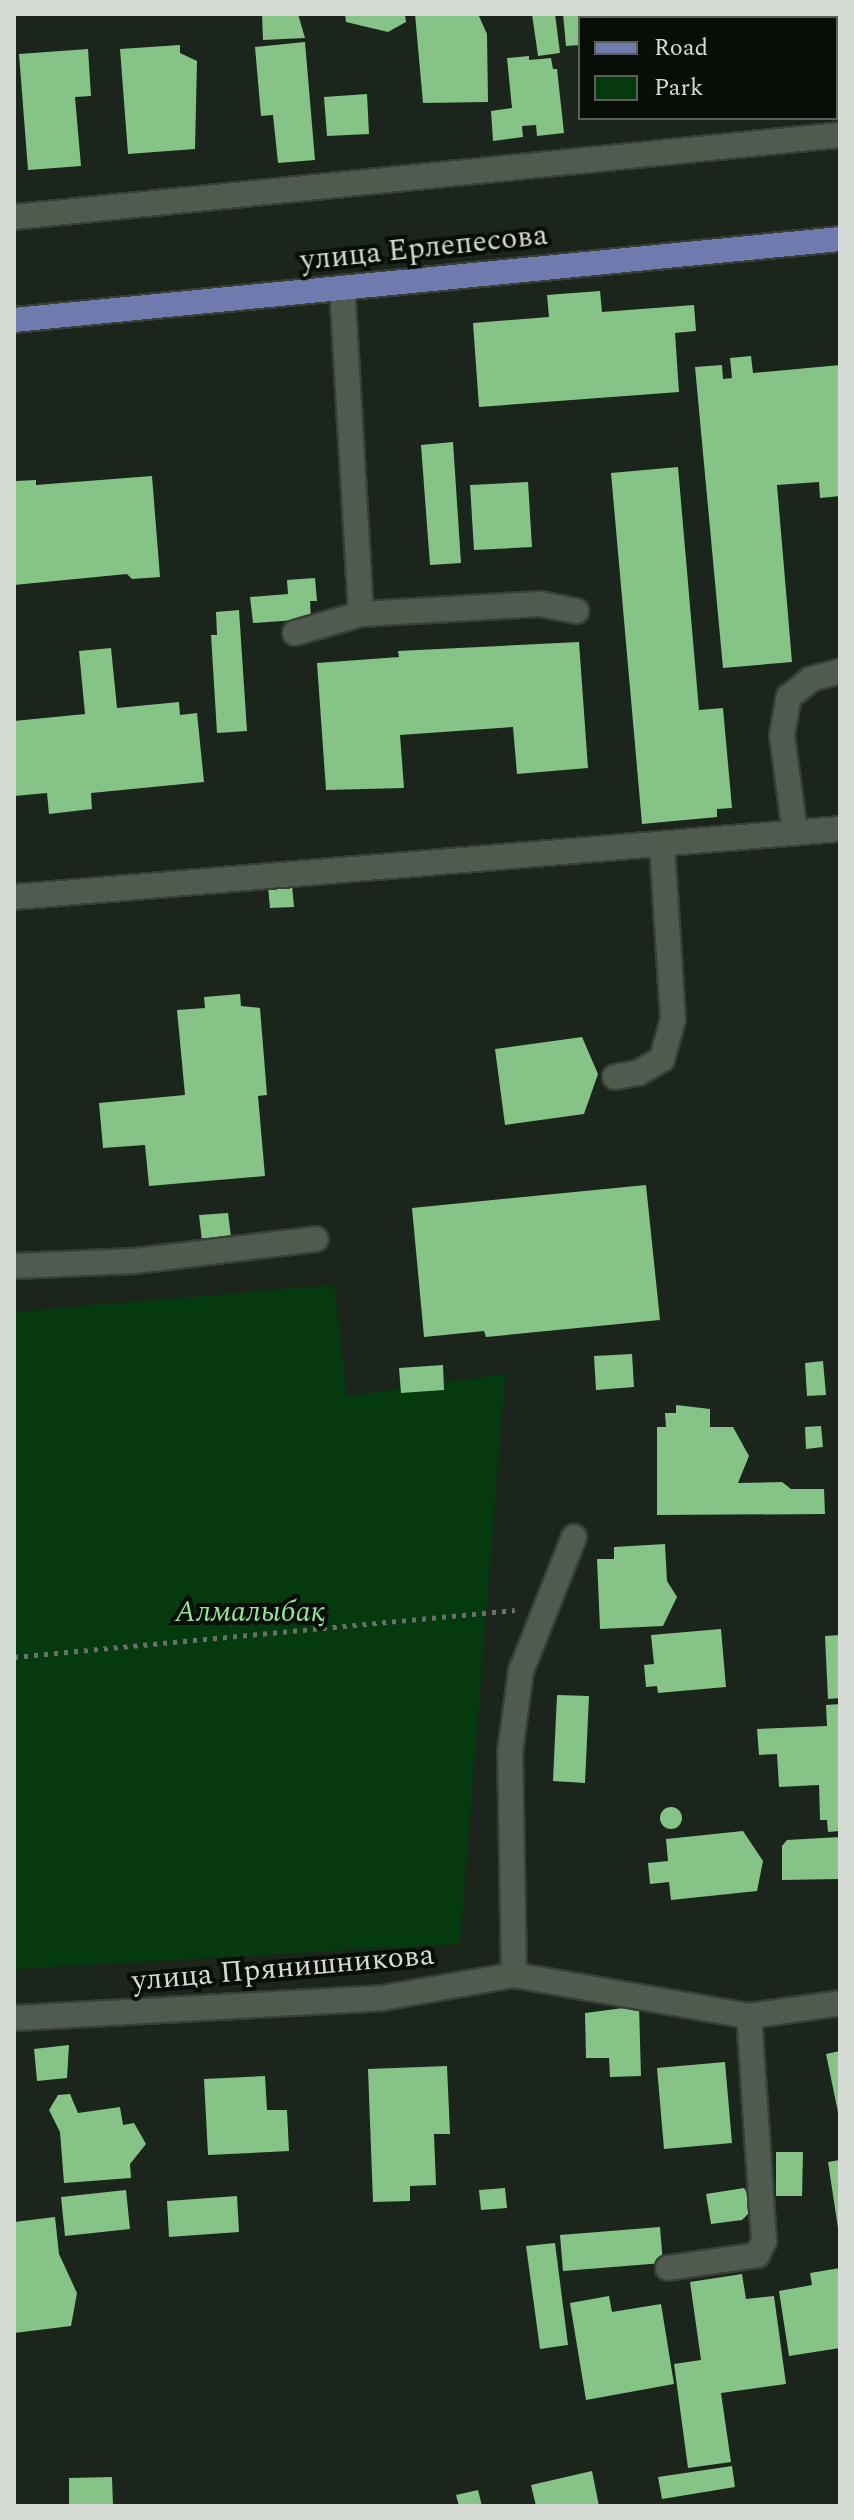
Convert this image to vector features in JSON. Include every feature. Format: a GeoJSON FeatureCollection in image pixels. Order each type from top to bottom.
{"type":"FeatureCollection","features":[{"type":"Feature","properties":{"kind":"main road","name":"улица Ерлепесова"},"geometry":{"type":"LineString","coordinates":[[14,320],[840,239]]}},
{"type":"Feature","properties":{"kind":"street"},"geometry":{"type":"LineString","coordinates":[[14,217],[840,135]]}},
{"type":"Feature","properties":{"kind":"street"},"geometry":{"type":"LineString","coordinates":[[342,288],[361,614]]}},
{"type":"Feature","properties":{"kind":"street"},"geometry":{"type":"LineString","coordinates":[[295,633],[361,614],[540,604],[576,611]]}},
{"type":"Feature","properties":{"kind":"street"},"geometry":{"type":"LineString","coordinates":[[795,833],[782,735],[789,697],[811,679],[840,671]]}},
{"type":"Feature","properties":{"kind":"street"},"geometry":{"type":"LineString","coordinates":[[14,897],[840,829]]}},
{"type":"Feature","properties":{"kind":"street"},"geometry":{"type":"LineString","coordinates":[[615,1077],[638,1073],[662,1059],[673,1019],[662,845]]}},
{"type":"Feature","properties":{"kind":"street"},"geometry":{"type":"LineString","coordinates":[[14,1266],[135,1261],[316,1239]]}},
{"type":"Feature","properties":{"kind":"street"},"geometry":{"type":"LineString","coordinates":[[514,1975],[510,1752],[521,1671],[574,1537]]}},
{"type":"Feature","properties":{"kind":"street","name":"улица Прянишникова"},"geometry":{"type":"LineString","coordinates":[[14,2018],[382,1998],[514,1975],[749,2016],[840,2003]]}},
{"type":"Feature","properties":{"kind":"street"},"geometry":{"type":"LineString","coordinates":[[668,2268],[757,2255],[764,2241],[749,2016]]}},
{"type":"Feature","properties":{"kind":"path"},"geometry":{"type":"LineString","coordinates":[[14,1657],[546,1607]]}},
{"type":"Feature","properties":{"kind":"green space","name":"Алмалыбақ"},"geometry":{"type":"Polygon","coordinates":[[[334,1285],[347,1396],[505,1374],[460,1944],[14,1969],[14,1312],[334,1285]]]}},
{"type":"Feature","properties":{"kind":"building"},"geometry":{"type":"Polygon","coordinates":[[[262,14],[298,14],[305,38],[263,40],[262,14]]]}},
{"type":"Feature","properties":{"kind":"building"},"geometry":{"type":"Polygon","coordinates":[[[345,14],[405,14],[406,22],[388,32],[346,22],[345,14]]]}},
{"type":"Feature","properties":{"kind":"building"},"geometry":{"type":"Polygon","coordinates":[[[415,14],[478,14],[487,34],[488,102],[423,103],[415,14]]]}},
{"type":"Feature","properties":{"kind":"building"},"geometry":{"type":"Polygon","coordinates":[[[532,14],[555,14],[560,53],[538,56],[532,14]]]}},
{"type":"Feature","properties":{"kind":"building"},"geometry":{"type":"Polygon","coordinates":[[[563,14],[605,14],[578,16],[578,45],[566,46],[563,14]]]}},
{"type":"Feature","properties":{"kind":"building"},"geometry":{"type":"Polygon","coordinates":[[[840,14],[840,98],[838,16],[786,16],[840,14]]]}},
{"type":"Feature","properties":{"kind":"building"},"geometry":{"type":"Polygon","coordinates":[[[305,42],[315,160],[278,163],[273,115],[261,116],[255,47],[305,42]]]}},
{"type":"Feature","properties":{"kind":"building"},"geometry":{"type":"Polygon","coordinates":[[[180,45],[180,53],[197,61],[195,149],[128,154],[120,49],[180,45]]]}},
{"type":"Feature","properties":{"kind":"building"},"geometry":{"type":"Polygon","coordinates":[[[88,49],[91,96],[75,97],[81,166],[28,170],[19,54],[88,49]]]}},
{"type":"Feature","properties":{"kind":"building"},"geometry":{"type":"Polygon","coordinates":[[[529,56],[529,60],[551,58],[553,69],[557,69],[564,133],[537,136],[536,125],[522,126],[523,137],[493,141],[491,111],[512,108],[507,58],[529,56]]]}},
{"type":"Feature","properties":{"kind":"building"},"geometry":{"type":"Polygon","coordinates":[[[367,94],[369,134],[327,136],[324,97],[367,94]]]}},
{"type":"Feature","properties":{"kind":"building"},"geometry":{"type":"Polygon","coordinates":[[[600,291],[602,312],[694,305],[696,331],[675,333],[679,392],[479,407],[473,323],[549,317],[547,295],[600,291]]]}},
{"type":"Feature","properties":{"kind":"building"},"geometry":{"type":"Polygon","coordinates":[[[751,356],[753,373],[840,365],[840,496],[820,498],[819,482],[777,485],[792,662],[723,668],[695,367],[722,365],[723,379],[732,378],[730,358],[751,356]]]}},
{"type":"Feature","properties":{"kind":"building"},"geometry":{"type":"Polygon","coordinates":[[[453,442],[461,563],[430,565],[421,445],[453,442]]]}},
{"type":"Feature","properties":{"kind":"building"},"geometry":{"type":"Polygon","coordinates":[[[678,467],[699,710],[723,708],[732,808],[717,809],[717,817],[642,824],[611,473],[678,467]]]}},
{"type":"Feature","properties":{"kind":"building"},"geometry":{"type":"Polygon","coordinates":[[[152,476],[160,577],[132,579],[127,574],[14,585],[16,481],[36,480],[36,485],[152,476]]]}},
{"type":"Feature","properties":{"kind":"building"},"geometry":{"type":"Polygon","coordinates":[[[528,482],[532,547],[474,550],[470,485],[528,482]]]}},
{"type":"Feature","properties":{"kind":"building"},"geometry":{"type":"Polygon","coordinates":[[[315,578],[317,601],[310,601],[311,619],[253,623],[250,597],[288,594],[287,580],[315,578]]]}},
{"type":"Feature","properties":{"kind":"building"},"geometry":{"type":"Polygon","coordinates":[[[239,610],[247,731],[217,733],[211,635],[217,635],[216,612],[239,610]]]}},
{"type":"Feature","properties":{"kind":"building"},"geometry":{"type":"Polygon","coordinates":[[[579,642],[588,768],[517,774],[513,727],[400,735],[404,788],[326,790],[317,663],[399,657],[398,651],[579,642]]]}},
{"type":"Feature","properties":{"kind":"building"},"geometry":{"type":"Polygon","coordinates":[[[111,648],[117,708],[179,702],[180,715],[197,713],[204,782],[91,793],[92,809],[49,814],[47,793],[14,796],[14,721],[85,714],[79,651],[111,648]]]}},
{"type":"Feature","properties":{"kind":"building"},"geometry":{"type":"Polygon","coordinates":[[[292,885],[294,907],[270,908],[268,887],[292,885]]]}},
{"type":"Feature","properties":{"kind":"building"},"geometry":{"type":"Polygon","coordinates":[[[240,994],[241,1006],[260,1008],[267,1095],[258,1096],[265,1176],[149,1186],[145,1145],[103,1148],[99,1103],[185,1095],[177,1010],[205,1008],[204,997],[240,994]]]}},
{"type":"Feature","properties":{"kind":"building"},"geometry":{"type":"Polygon","coordinates":[[[582,1037],[598,1074],[584,1114],[505,1125],[495,1049],[582,1037]]]}},
{"type":"Feature","properties":{"kind":"building"},"geometry":{"type":"Polygon","coordinates":[[[646,1185],[660,1320],[486,1337],[484,1331],[424,1337],[412,1208],[646,1185]]]}},
{"type":"Feature","properties":{"kind":"building"},"geometry":{"type":"Polygon","coordinates":[[[228,1213],[231,1237],[202,1241],[199,1215],[228,1213]]]}},
{"type":"Feature","properties":{"kind":"building"},"geometry":{"type":"Polygon","coordinates":[[[632,1354],[634,1387],[596,1390],[594,1356],[632,1354]]]}},
{"type":"Feature","properties":{"kind":"building"},"geometry":{"type":"Polygon","coordinates":[[[823,1361],[826,1395],[807,1396],[805,1363],[823,1361]]]}},
{"type":"Feature","properties":{"kind":"building"},"geometry":{"type":"Polygon","coordinates":[[[443,1365],[444,1390],[401,1393],[399,1368],[443,1365]]]}},
{"type":"Feature","properties":{"kind":"building"},"geometry":{"type":"Polygon","coordinates":[[[676,1405],[710,1409],[710,1427],[733,1427],[749,1456],[738,1483],[782,1482],[791,1489],[824,1489],[825,1514],[657,1515],[657,1427],[666,1427],[665,1413],[676,1413],[676,1405]]]}},
{"type":"Feature","properties":{"kind":"building"},"geometry":{"type":"Polygon","coordinates":[[[821,1426],[823,1447],[806,1449],[805,1427],[821,1426]]]}},
{"type":"Feature","properties":{"kind":"building"},"geometry":{"type":"Polygon","coordinates":[[[665,1544],[667,1581],[677,1597],[663,1626],[600,1629],[597,1559],[614,1559],[614,1547],[665,1544]]]}},
{"type":"Feature","properties":{"kind":"building"},"geometry":{"type":"Polygon","coordinates":[[[721,1629],[726,1687],[658,1693],[657,1686],[646,1687],[644,1665],[654,1664],[651,1635],[721,1629]]]}},
{"type":"Feature","properties":{"kind":"building"},"geometry":{"type":"Polygon","coordinates":[[[840,1635],[840,1698],[828,1699],[825,1636],[840,1635]]]}},
{"type":"Feature","properties":{"kind":"building"},"geometry":{"type":"Polygon","coordinates":[[[557,1695],[589,1696],[585,1783],[553,1781],[557,1695]]]}},
{"type":"Feature","properties":{"kind":"building"},"geometry":{"type":"Polygon","coordinates":[[[840,1704],[840,1831],[828,1832],[827,1820],[820,1820],[819,1785],[779,1787],[777,1754],[759,1755],[757,1729],[827,1726],[826,1705],[840,1704]]]}},
{"type":"Feature","properties":{"kind":"building"},"geometry":{"type":"Polygon","coordinates":[[[671,1807],[679,1810],[682,1818],[679,1826],[671,1829],[663,1826],[660,1818],[663,1810],[671,1807]]]}},
{"type":"Feature","properties":{"kind":"building"},"geometry":{"type":"Polygon","coordinates":[[[743,1831],[763,1861],[757,1891],[671,1900],[669,1882],[650,1884],[648,1863],[668,1861],[666,1839],[743,1831]]]}},
{"type":"Feature","properties":{"kind":"building"},"geometry":{"type":"Polygon","coordinates":[[[840,1837],[840,1879],[782,1880],[782,1846],[787,1840],[840,1837]]]}},
{"type":"Feature","properties":{"kind":"building"},"geometry":{"type":"Polygon","coordinates":[[[639,2006],[641,2076],[610,2077],[609,2058],[586,2058],[585,2013],[639,2006]]]}},
{"type":"Feature","properties":{"kind":"building"},"geometry":{"type":"Polygon","coordinates":[[[69,2045],[67,2078],[37,2081],[34,2049],[69,2045]]]}},
{"type":"Feature","properties":{"kind":"building"},"geometry":{"type":"Polygon","coordinates":[[[840,2051],[840,2117],[839,2117],[826,2054],[840,2051]]]}},
{"type":"Feature","properties":{"kind":"building"},"geometry":{"type":"Polygon","coordinates":[[[725,2062],[732,2143],[664,2149],[657,2068],[725,2062]]]}},
{"type":"Feature","properties":{"kind":"building"},"geometry":{"type":"Polygon","coordinates":[[[447,2066],[450,2134],[434,2134],[436,2185],[410,2186],[410,2201],[373,2202],[368,2069],[447,2066]]]}},
{"type":"Feature","properties":{"kind":"building"},"geometry":{"type":"Polygon","coordinates":[[[265,2076],[267,2110],[287,2110],[289,2151],[208,2155],[204,2079],[265,2076]]]}},
{"type":"Feature","properties":{"kind":"building"},"geometry":{"type":"Polygon","coordinates":[[[70,2094],[78,2113],[120,2107],[123,2125],[134,2123],[146,2144],[130,2164],[131,2178],[64,2183],[60,2132],[49,2110],[58,2095],[70,2094]]]}},
{"type":"Feature","properties":{"kind":"building"},"geometry":{"type":"Polygon","coordinates":[[[776,2152],[803,2152],[802,2196],[776,2196],[776,2152]]]}},
{"type":"Feature","properties":{"kind":"building"},"geometry":{"type":"Polygon","coordinates":[[[840,2160],[840,2228],[838,2228],[828,2162],[840,2160]]]}},
{"type":"Feature","properties":{"kind":"building"},"geometry":{"type":"Polygon","coordinates":[[[505,2188],[507,2208],[481,2210],[479,2190],[505,2188]]]}},
{"type":"Feature","properties":{"kind":"building"},"geometry":{"type":"Polygon","coordinates":[[[744,2188],[752,2201],[749,2213],[742,2220],[711,2224],[706,2194],[744,2188]]]}},
{"type":"Feature","properties":{"kind":"building"},"geometry":{"type":"Polygon","coordinates":[[[126,2190],[130,2229],[65,2236],[61,2197],[126,2190]]]}},
{"type":"Feature","properties":{"kind":"building"},"geometry":{"type":"Polygon","coordinates":[[[237,2196],[239,2232],[169,2237],[167,2201],[237,2196]]]}},
{"type":"Feature","properties":{"kind":"building"},"geometry":{"type":"Polygon","coordinates":[[[55,2217],[59,2254],[77,2293],[71,2326],[14,2333],[14,2222],[55,2217]]]}},
{"type":"Feature","properties":{"kind":"building"},"geometry":{"type":"Polygon","coordinates":[[[660,2227],[663,2263],[563,2271],[560,2235],[660,2227]]]}},
{"type":"Feature","properties":{"kind":"building"},"geometry":{"type":"Polygon","coordinates":[[[555,2243],[568,2345],[540,2349],[526,2246],[555,2243]]]}},
{"type":"Feature","properties":{"kind":"building"},"geometry":{"type":"Polygon","coordinates":[[[840,2268],[840,2348],[789,2356],[779,2291],[812,2285],[810,2273],[840,2268]]]}},
{"type":"Feature","properties":{"kind":"building"},"geometry":{"type":"Polygon","coordinates":[[[742,2274],[746,2299],[774,2296],[786,2384],[721,2393],[731,2462],[688,2468],[674,2364],[701,2360],[690,2282],[742,2274]]]}},
{"type":"Feature","properties":{"kind":"building"},"geometry":{"type":"Polygon","coordinates":[[[609,2296],[612,2312],[661,2304],[674,2384],[586,2400],[570,2303],[609,2296]]]}},
{"type":"Feature","properties":{"kind":"building"},"geometry":{"type":"Polygon","coordinates":[[[732,2466],[735,2487],[662,2499],[658,2477],[732,2466]]]}},
{"type":"Feature","properties":{"kind":"building"},"geometry":{"type":"Polygon","coordinates":[[[592,2471],[599,2506],[536,2506],[531,2485],[592,2471]]]}},
{"type":"Feature","properties":{"kind":"building"},"geometry":{"type":"Polygon","coordinates":[[[112,2477],[113,2506],[69,2506],[69,2478],[112,2477]]]}},
{"type":"Feature","properties":{"kind":"building"},"geometry":{"type":"Polygon","coordinates":[[[478,2490],[482,2506],[459,2506],[456,2495],[478,2490]]]}}]}
